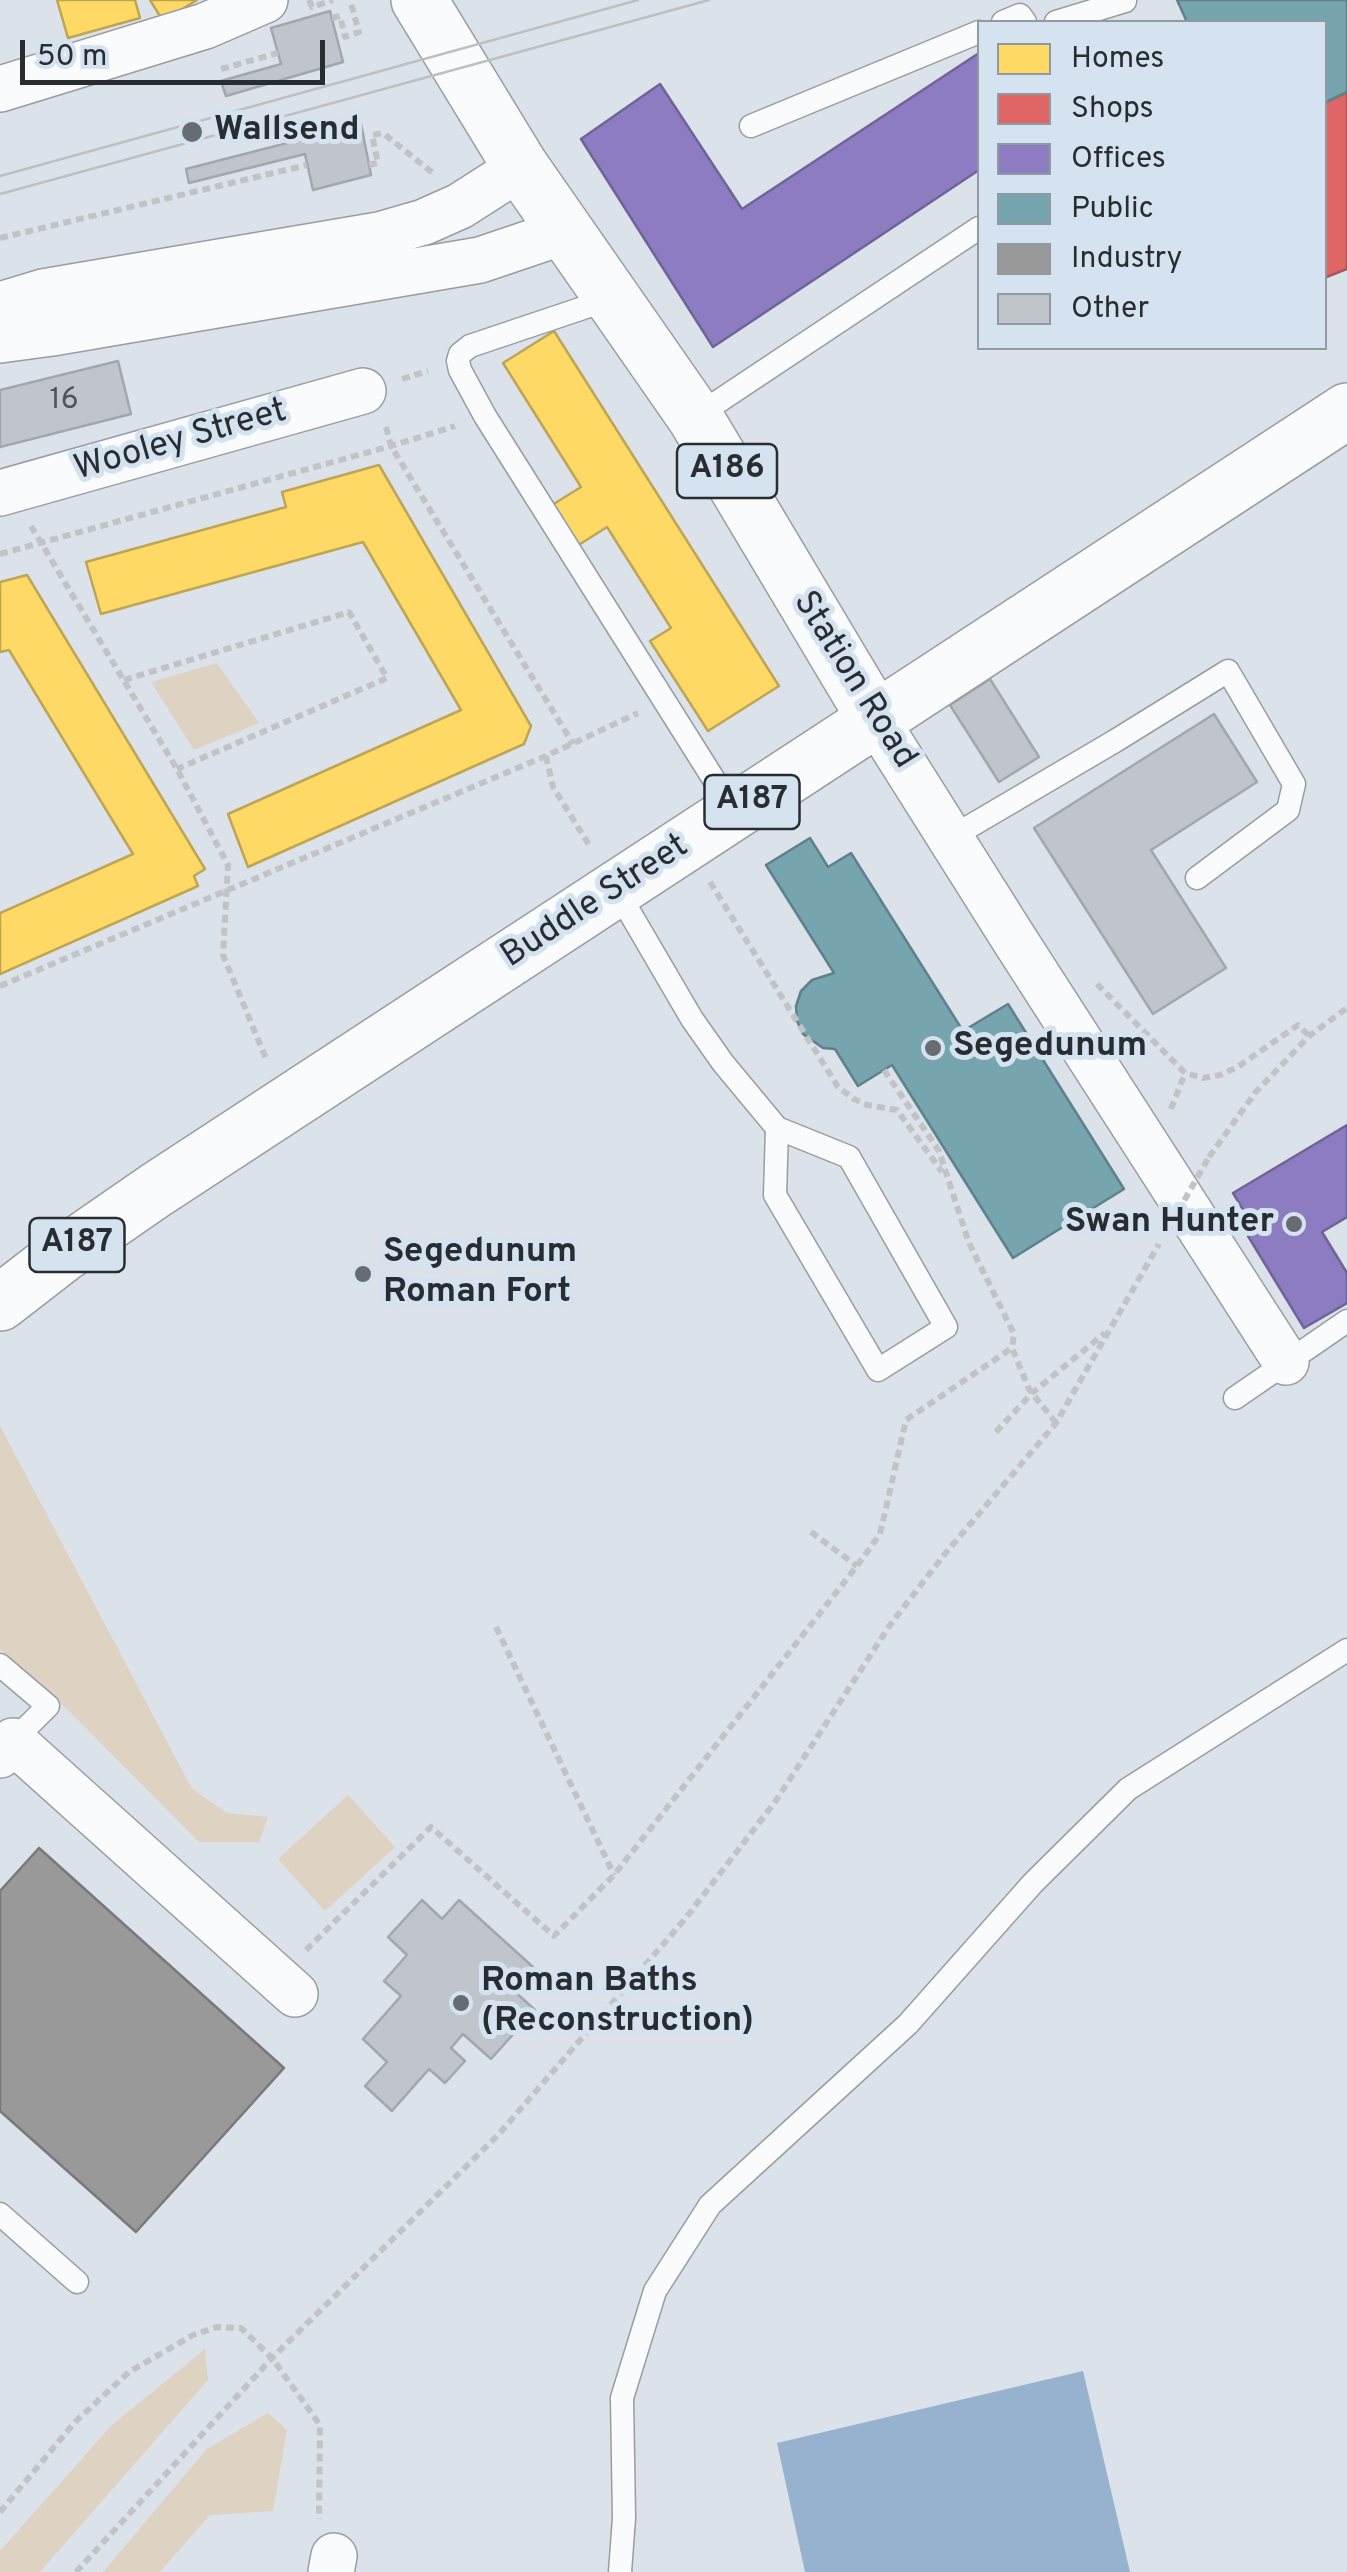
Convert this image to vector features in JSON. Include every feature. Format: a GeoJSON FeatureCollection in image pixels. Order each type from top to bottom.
{"type":"FeatureCollection","features":[{"type":"Feature","properties":{"kind":"main road","name":"Station Road"},"geometry":{"type":"LineString","coordinates":[[419,0],[522,166],[695,417],[876,720]]}},
{"type":"Feature","properties":{"kind":"main road","name":"Buddle Street"},"geometry":{"type":"LineString","coordinates":[[0,1303],[62,1255],[607,873],[736,813],[1347,411]]}},
{"type":"Feature","properties":{"kind":"street"},"geometry":{"type":"LineString","coordinates":[[0,90],[205,26],[265,0]]}},
{"type":"Feature","properties":{"kind":"street"},"geometry":{"type":"LineString","coordinates":[[0,305],[43,292],[379,234],[424,222],[460,206],[522,166]]}},
{"type":"Feature","properties":{"kind":"street"},"geometry":{"type":"LineString","coordinates":[[0,340],[480,260],[566,230]]}},
{"type":"Feature","properties":{"kind":"street","name":"Wooley Street"},"geometry":{"type":"LineString","coordinates":[[0,493],[363,391]]}},
{"type":"Feature","properties":{"kind":"street","name":"Station Road"},"geometry":{"type":"LineString","coordinates":[[876,720],[1286,1362]]}},
{"type":"Feature","properties":{"kind":"street"},"geometry":{"type":"LineString","coordinates":[[6,1748],[286,1986]]}},
{"type":"Feature","properties":{"kind":"lane"},"geometry":{"type":"LineString","coordinates":[[1063,20],[1125,1]]}},
{"type":"Feature","properties":{"kind":"lane"},"geometry":{"type":"LineString","coordinates":[[751,126],[977,33]]}},
{"type":"Feature","properties":{"kind":"lane"},"geometry":{"type":"LineString","coordinates":[[695,417],[977,230]]}},
{"type":"Feature","properties":{"kind":"lane"},"geometry":{"type":"LineString","coordinates":[[613,298],[470,346],[460,354],[460,370],[485,416],[736,813]]}},
{"type":"Feature","properties":{"kind":"lane"},"geometry":{"type":"LineString","coordinates":[[950,838],[1228,671],[1294,784],[1288,810],[1197,878]]}},
{"type":"Feature","properties":{"kind":"lane"},"geometry":{"type":"LineString","coordinates":[[607,873],[692,1019],[776,1128],[848,1157],[946,1327],[878,1370],[776,1196],[776,1128]]}},
{"type":"Feature","properties":{"kind":"lane"},"geometry":{"type":"LineString","coordinates":[[1235,1398],[1347,1321]]}},
{"type":"Feature","properties":{"kind":"lane"},"geometry":{"type":"LineString","coordinates":[[620,2572],[624,2518],[622,2398],[655,2291],[710,2204],[908,2024],[1033,1883],[1128,1790],[1347,1650]]}},
{"type":"Feature","properties":{"kind":"lane"},"geometry":{"type":"LineString","coordinates":[[0,1665],[48,1706],[6,1748]]}},
{"type":"Feature","properties":{"kind":"lane"},"geometry":{"type":"LineString","coordinates":[[0,2214],[77,2282]]}},
{"type":"Feature","properties":{"kind":"path"},"geometry":{"type":"LineString","coordinates":[[312,7],[333,0]]}},
{"type":"Feature","properties":{"kind":"path"},"geometry":{"type":"LineString","coordinates":[[332,18],[340,16],[345,36],[359,32],[350,0]]}},
{"type":"Feature","properties":{"kind":"path"},"geometry":{"type":"LineString","coordinates":[[369,164],[378,163],[372,135],[383,132],[410,155]]}},
{"type":"Feature","properties":{"kind":"path"},"geometry":{"type":"LineString","coordinates":[[0,238],[307,164]]}},
{"type":"Feature","properties":{"kind":"path"},"geometry":{"type":"LineString","coordinates":[[363,391],[458,361]]}},
{"type":"Feature","properties":{"kind":"path"},"geometry":{"type":"LineString","coordinates":[[0,554],[391,446],[485,416]]}},
{"type":"Feature","properties":{"kind":"path"},"geometry":{"type":"LineString","coordinates":[[391,446],[573,744]]}},
{"type":"Feature","properties":{"kind":"path"},"geometry":{"type":"LineString","coordinates":[[40,543],[177,769],[228,865],[222,954],[272,1071]]}},
{"type":"Feature","properties":{"kind":"path"},"geometry":{"type":"LineString","coordinates":[[124,680],[349,612],[387,678],[177,769]]}},
{"type":"Feature","properties":{"kind":"path"},"geometry":{"type":"LineString","coordinates":[[0,986],[546,756],[664,701]]}},
{"type":"Feature","properties":{"kind":"path"},"geometry":{"type":"LineString","coordinates":[[546,756],[553,787],[607,873]]}},
{"type":"Feature","properties":{"kind":"path"},"geometry":{"type":"LineString","coordinates":[[709,882],[838,1086],[867,1105],[897,1110],[946,1177]]}},
{"type":"Feature","properties":{"kind":"path"},"geometry":{"type":"LineString","coordinates":[[1089,976],[1186,1073],[1203,1078],[1239,1066],[1298,1025],[1310,1036]]}},
{"type":"Feature","properties":{"kind":"path"},"geometry":{"type":"LineString","coordinates":[[76,2572],[272,2358],[498,2135],[685,1919],[776,1802],[890,1626],[1056,1423],[1209,1157],[1255,1093],[1310,1036],[1347,1008]]}},
{"type":"Feature","properties":{"kind":"path"},"geometry":{"type":"LineString","coordinates":[[884,1070],[938,1150],[970,1243],[1014,1334],[1012,1348],[1032,1394],[1056,1423]]}},
{"type":"Feature","properties":{"kind":"path"},"geometry":{"type":"LineString","coordinates":[[996,1432],[1032,1394],[1110,1330]]}},
{"type":"Feature","properties":{"kind":"path"},"geometry":{"type":"LineString","coordinates":[[286,1986],[432,1827],[554,1936],[614,1875],[880,1534],[906,1420],[1012,1348]]}},
{"type":"Feature","properties":{"kind":"path"},"geometry":{"type":"LineString","coordinates":[[811,1532],[857,1566]]}},
{"type":"Feature","properties":{"kind":"path"},"geometry":{"type":"LineString","coordinates":[[496,1627],[614,1875]]}},
{"type":"Feature","properties":{"kind":"path"},"geometry":{"type":"LineString","coordinates":[[0,2512],[75,2422],[129,2372],[193,2334],[217,2327],[240,2328],[272,2358],[320,2425],[319,2527],[333,2564]]}},
{"type":"Feature","properties":{"kind":"shaded area"},"geometry":{"type":"Polygon","coordinates":[[[217,663],[259,723],[194,750],[151,682],[217,663]]]}},
{"type":"Feature","properties":{"kind":"shaded area"},"geometry":{"type":"Polygon","coordinates":[[[0,1426],[192,1789],[227,1813],[268,1817],[259,1842],[199,1842],[65,1707],[0,1649],[0,1426]]]}},
{"type":"Feature","properties":{"kind":"shaded area"},"geometry":{"type":"Polygon","coordinates":[[[348,1795],[395,1847],[325,1911],[278,1859],[348,1795]]]}},
{"type":"Feature","properties":{"kind":"shaded area"},"geometry":{"type":"Polygon","coordinates":[[[205,2349],[208,2380],[40,2572],[0,2572],[0,2551],[112,2425],[205,2349]]]}},
{"type":"Feature","properties":{"kind":"shaded area"},"geometry":{"type":"Polygon","coordinates":[[[268,2413],[287,2430],[273,2511],[210,2515],[160,2572],[103,2572],[207,2449],[268,2413]]]}},
{"type":"Feature","properties":{"kind":"water"},"geometry":{"type":"Polygon","coordinates":[[[1083,2371],[1130,2572],[805,2572],[777,2443],[1083,2371]]]}},
{"type":"Feature","properties":{"kind":"building: Homes"},"geometry":{"type":"Polygon","coordinates":[[[57,0],[135,0],[140,18],[68,38],[57,0]]]}},
{"type":"Feature","properties":{"kind":"building: Homes"},"geometry":{"type":"Polygon","coordinates":[[[150,0],[197,0],[163,21],[150,0]]]}},
{"type":"Feature","properties":{"kind":"building: Homes"},"geometry":{"type":"Polygon","coordinates":[[[554,331],[779,686],[708,731],[650,641],[671,628],[607,527],[577,546],[552,505],[581,487],[503,363],[554,331]]]}},
{"type":"Feature","properties":{"kind":"building: Homes"},"geometry":{"type":"Polygon","coordinates":[[[379,465],[531,726],[524,744],[248,867],[228,814],[461,710],[363,542],[101,614],[86,562],[286,507],[282,492],[379,465]]]}},
{"type":"Feature","properties":{"kind":"building: Homes"},"geometry":{"type":"Polygon","coordinates":[[[27,575],[205,869],[194,876],[198,886],[0,974],[0,913],[133,854],[9,650],[0,652],[0,582],[27,575]]]}},
{"type":"Feature","properties":{"kind":"building: Shops"},"geometry":{"type":"Polygon","coordinates":[[[1347,92],[1347,269],[1327,277],[1327,102],[1347,92]]]}},
{"type":"Feature","properties":{"kind":"building: Offices"},"geometry":{"type":"Polygon","coordinates":[[[977,54],[977,171],[713,347],[581,139],[660,84],[742,209],[977,54]]]}},
{"type":"Feature","properties":{"kind":"building: Offices","name":"Swan Hunter"},"geometry":{"type":"Polygon","coordinates":[[[1347,1125],[1347,1217],[1322,1232],[1347,1273],[1347,1303],[1304,1328],[1248,1236],[1256,1231],[1233,1193],[1347,1125]]]}},
{"type":"Feature","properties":{"kind":"building: Public"},"geometry":{"type":"Polygon","coordinates":[[[1177,0],[1347,0],[1347,92],[1327,102],[1327,20],[1186,20],[1177,0]]]}},
{"type":"Feature","properties":{"kind":"building: Public","name":"Segedunum"},"geometry":{"type":"Polygon","coordinates":[[[810,838],[828,867],[851,853],[963,1031],[1008,1004],[1124,1189],[1013,1258],[892,1065],[858,1086],[835,1049],[823,1048],[803,1034],[796,1006],[801,991],[812,980],[834,973],[766,865],[810,838]]]}},
{"type":"Feature","properties":{"kind":"building: Industry"},"geometry":{"type":"Polygon","coordinates":[[[39,1848],[284,2068],[136,2232],[0,2111],[0,1891],[39,1848]]]}},
{"type":"Feature","properties":{"kind":"building: Other"},"geometry":{"type":"Polygon","coordinates":[[[330,11],[343,62],[226,96],[221,81],[281,64],[271,28],[330,11]]]}},
{"type":"Feature","properties":{"kind":"building: Other"},"geometry":{"type":"Polygon","coordinates":[[[361,124],[371,175],[313,190],[305,154],[189,183],[186,169],[361,124]]]}},
{"type":"Feature","properties":{"kind":"building: Other"},"geometry":{"type":"Polygon","coordinates":[[[118,361],[131,414],[0,447],[0,390],[118,361]]]}},
{"type":"Feature","properties":{"kind":"building: Other"},"geometry":{"type":"Polygon","coordinates":[[[990,679],[1039,757],[999,782],[950,705],[990,679]]]}},
{"type":"Feature","properties":{"kind":"building: Other"},"geometry":{"type":"Polygon","coordinates":[[[1214,714],[1257,782],[1151,850],[1226,968],[1153,1014],[1034,828],[1214,714]]]}},
{"type":"Feature","properties":{"kind":"building: Other","name":"Roman Baths (Reconstruction)"},"geometry":{"type":"Polygon","coordinates":[[[422,1900],[442,1919],[459,1900],[533,1967],[513,1990],[535,2010],[491,2059],[463,2034],[451,2048],[465,2061],[445,2083],[429,2069],[392,2111],[365,2086],[387,2062],[363,2039],[401,1996],[384,1981],[407,1955],[388,1937],[422,1900]]]}},
{"type":"Feature","properties":{"kind":"tram line"},"geometry":{"type":"LineString","coordinates":[[0,176],[638,0]]}},
{"type":"Feature","properties":{"kind":"tram line"},"geometry":{"type":"LineString","coordinates":[[0,194],[709,0]]}},
{"type":"Feature","properties":{"kind":"place","name":"Wallsend"},"geometry":{"type":"Point","coordinates":[192,132]}},
{"type":"Feature","properties":{"kind":"place","name":"Segedunum"},"geometry":{"type":"Point","coordinates":[933,1048]}},
{"type":"Feature","properties":{"kind":"place","name":"Swan Hunter"},"geometry":{"type":"Point","coordinates":[1294,1224]}},
{"type":"Feature","properties":{"kind":"place","name":"Segedunum Roman Fort"},"geometry":{"type":"Point","coordinates":[363,1274]}},
{"type":"Feature","properties":{"kind":"place","name":"Roman Baths (Reconstruction)"},"geometry":{"type":"Point","coordinates":[461,2003]}}]}
